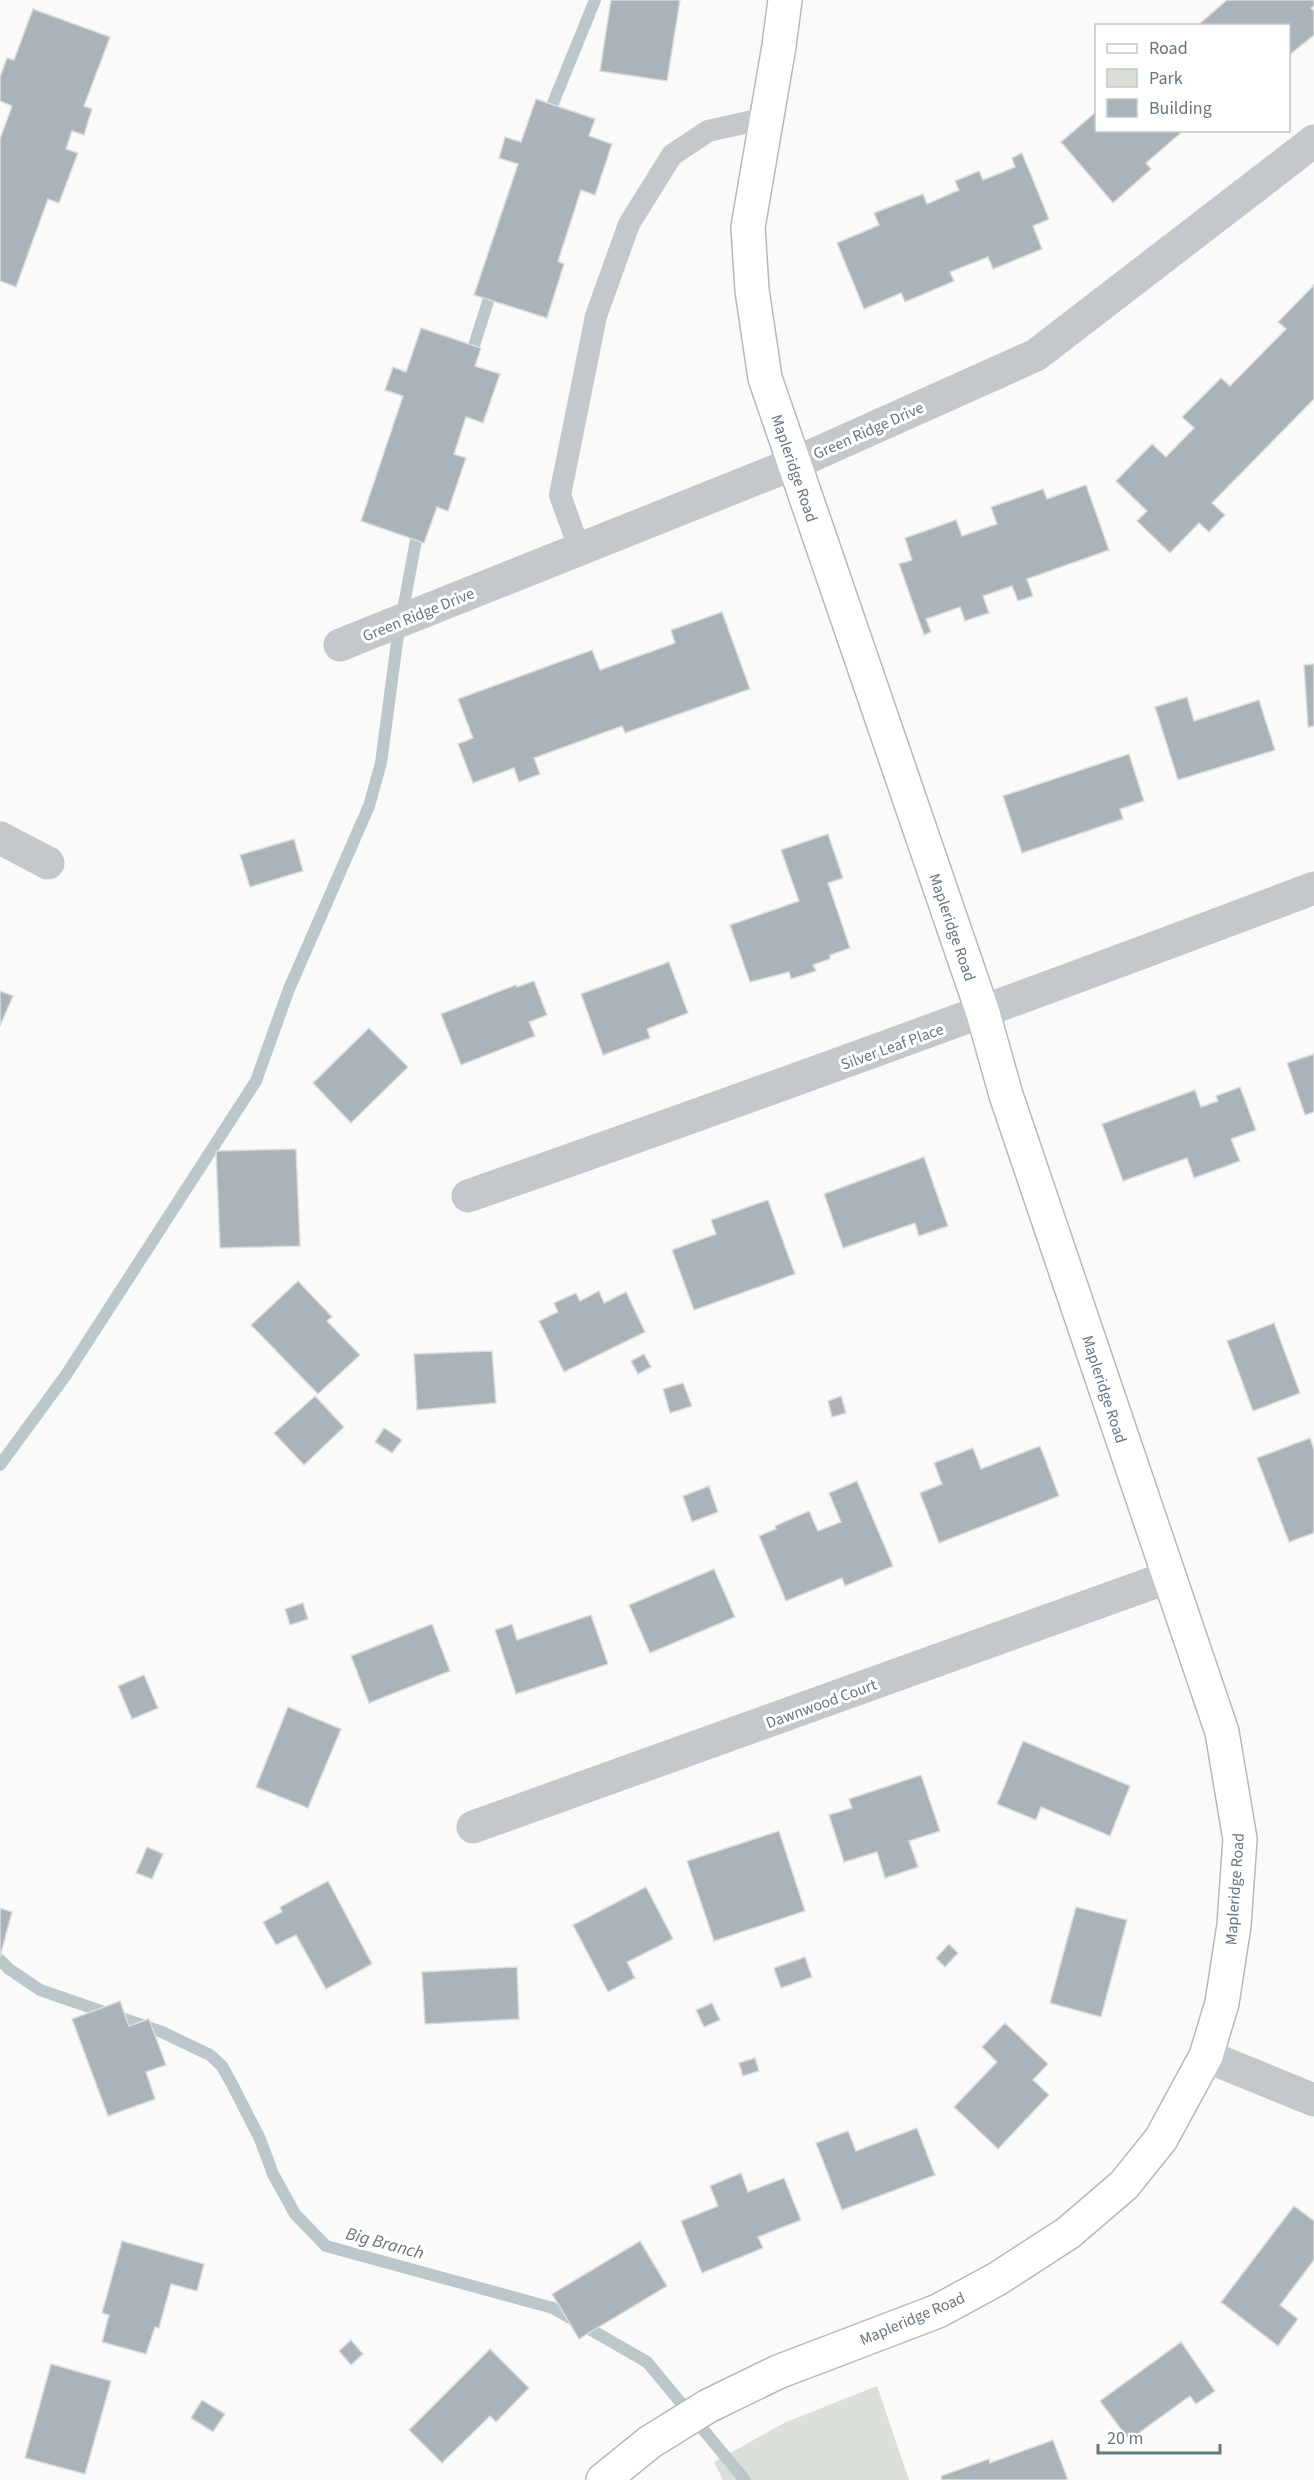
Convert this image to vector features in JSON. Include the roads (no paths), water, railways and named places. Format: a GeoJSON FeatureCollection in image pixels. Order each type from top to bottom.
{"type":"FeatureCollection","features":[{"type":"Feature","properties":{"kind":"street","name":"Mapleridge Road"},"geometry":{"type":"LineString","coordinates":[[603,2480],[650,2442],[708,2406],[778,2372],[938,2311],[997,2279],[1068,2233],[1124,2185],[1161,2139],[1206,2056],[1221,2003],[1234,1925],[1240,1839],[1222,1732],[1006,1095],[983,1013],[765,378],[752,290],[748,227],[785,0]]}},
{"type":"Feature","properties":{"kind":"street","name":"Green Ridge Drive"},"geometry":{"type":"LineString","coordinates":[[340,645],[793,464],[1036,355],[1314,141]]}},
{"type":"Feature","properties":{"kind":"street"},"geometry":{"type":"LineString","coordinates":[[0,838],[48,863]]}},
{"type":"Feature","properties":{"kind":"street","name":"Silver Leaf Place"},"geometry":{"type":"LineString","coordinates":[[468,1196],[736,1103],[1314,888]]}},
{"type":"Feature","properties":{"kind":"street","name":"Dawnwood Court"},"geometry":{"type":"LineString","coordinates":[[473,1827],[1169,1577]]}},
{"type":"Feature","properties":{"kind":"street"},"geometry":{"type":"LineString","coordinates":[[1206,2056],[1314,2100]]}},
{"type":"Feature","properties":{"kind":"lane"},"geometry":{"type":"LineString","coordinates":[[579,548],[560,495],[596,316],[629,224],[672,155],[708,131],[766,118]]}},
{"type":"Feature","properties":{"kind":"waterway"},"geometry":{"type":"LineString","coordinates":[[547,118],[595,0]]}},
{"type":"Feature","properties":{"kind":"waterway"},"geometry":{"type":"LineString","coordinates":[[469,361],[493,286]]}},
{"type":"Feature","properties":{"kind":"waterway"},"geometry":{"type":"LineString","coordinates":[[0,1465],[66,1375],[256,1081],[289,989],[369,806],[381,763],[397,642],[419,524]]}},
{"type":"Feature","properties":{"kind":"waterway","name":"Big Branch"},"geometry":{"type":"LineString","coordinates":[[0,1960],[40,1990],[162,2032],[210,2055],[222,2066],[233,2086],[260,2139],[273,2174],[295,2214],[326,2246],[553,2308],[647,2362],[745,2480]]}}]}
